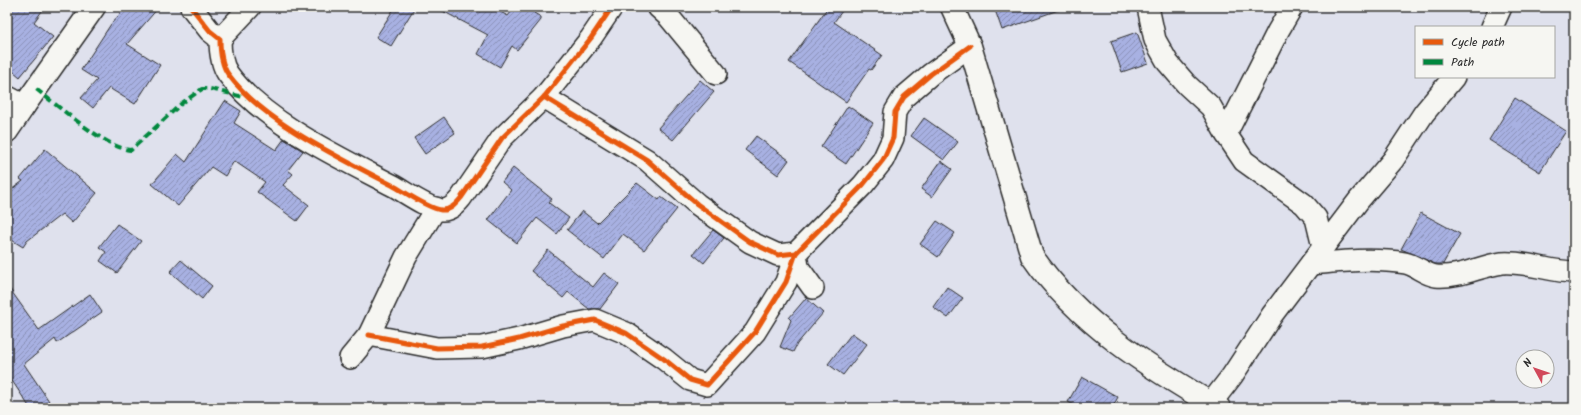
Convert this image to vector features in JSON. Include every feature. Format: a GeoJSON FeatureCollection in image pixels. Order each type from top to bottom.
{"type":"FeatureCollection","features":[{"type":"Feature","properties":{"kind":"street"},"geometry":{"type":"LineString","coordinates":[[7,131],[16,102],[94,7]]}},
{"type":"Feature","properties":{"kind":"street"},"geometry":{"type":"LineString","coordinates":[[191,7],[210,31],[220,39]]}},
{"type":"Feature","properties":{"kind":"street"},"geometry":{"type":"LineString","coordinates":[[250,7],[220,39],[221,56],[227,73],[250,99],[276,120],[346,161],[442,210],[454,206],[461,198],[502,138],[544,97],[591,38],[612,7]]}},
{"type":"Feature","properties":{"kind":"street"},"geometry":{"type":"LineString","coordinates":[[658,7],[669,17],[716,74]]}},
{"type":"Feature","properties":{"kind":"street"},"geometry":{"type":"LineString","coordinates":[[952,7],[970,46],[1032,256],[1064,298],[1120,345],[1215,406],[1232,376],[1272,315],[1323,247],[1393,160],[1424,113],[1453,78]]}},
{"type":"Feature","properties":{"kind":"street"},"geometry":{"type":"LineString","coordinates":[[1148,7],[1155,40],[1168,63],[1187,85],[1211,107],[1226,134],[1244,161],[1304,204],[1316,218],[1323,247]]}},
{"type":"Feature","properties":{"kind":"street"},"geometry":{"type":"LineString","coordinates":[[1226,134],[1278,31],[1292,7]]}},
{"type":"Feature","properties":{"kind":"street"},"geometry":{"type":"LineString","coordinates":[[1492,26],[1501,7]]}},
{"type":"Feature","properties":{"kind":"street"},"geometry":{"type":"LineString","coordinates":[[369,335],[437,348],[482,347],[520,339],[563,326],[595,320],[626,333],[664,359],[690,380],[707,385],[755,332],[786,282],[796,253],[863,185],[883,160],[893,138],[895,112],[904,97],[931,74],[970,46]]}},
{"type":"Feature","properties":{"kind":"street"},"geometry":{"type":"LineString","coordinates":[[544,97],[647,160],[697,204],[750,242],[778,255],[796,253]]}},
{"type":"Feature","properties":{"kind":"street"},"geometry":{"type":"LineString","coordinates":[[350,358],[369,335],[406,257],[436,208]]}},
{"type":"Feature","properties":{"kind":"street"},"geometry":{"type":"LineString","coordinates":[[796,253],[798,267],[813,288]]}},
{"type":"Feature","properties":{"kind":"street"},"geometry":{"type":"LineString","coordinates":[[1311,264],[1347,261],[1390,261],[1407,264],[1435,276],[1451,276],[1501,264],[1521,263],[1562,272],[1574,272]]}},
{"type":"Feature","properties":{"kind":"building"},"geometry":{"type":"Polygon","coordinates":[[[7,7],[45,7],[34,22],[53,37],[20,77],[7,66],[7,7]]]}},
{"type":"Feature","properties":{"kind":"building"},"geometry":{"type":"Polygon","coordinates":[[[126,7],[159,7],[127,44],[160,65],[135,104],[109,88],[93,108],[81,98],[97,80],[81,70],[111,24],[126,7]]]}},
{"type":"Feature","properties":{"kind":"building"},"geometry":{"type":"Polygon","coordinates":[[[395,7],[415,7],[391,46],[376,37],[395,7]]]}},
{"type":"Feature","properties":{"kind":"building"},"geometry":{"type":"Polygon","coordinates":[[[435,7],[491,7],[508,16],[515,7],[539,7],[534,13],[541,17],[541,20],[517,50],[512,46],[500,67],[478,54],[488,35],[435,7]]]}},
{"type":"Feature","properties":{"kind":"building"},"geometry":{"type":"Polygon","coordinates":[[[828,7],[845,7],[834,22],[882,55],[871,70],[869,69],[846,102],[789,62],[828,7]]]}},
{"type":"Feature","properties":{"kind":"building"},"geometry":{"type":"Polygon","coordinates":[[[994,7],[1060,7],[1061,9],[1002,30],[994,7]]]}},
{"type":"Feature","properties":{"kind":"building"},"geometry":{"type":"Polygon","coordinates":[[[1137,32],[1148,63],[1122,72],[1111,41],[1137,32]]]}},
{"type":"Feature","properties":{"kind":"building"},"geometry":{"type":"Polygon","coordinates":[[[700,80],[714,92],[673,140],[658,128],[700,80]]]}},
{"type":"Feature","properties":{"kind":"building"},"geometry":{"type":"Polygon","coordinates":[[[1515,98],[1566,131],[1540,172],[1489,140],[1515,98]]]}},
{"type":"Feature","properties":{"kind":"building"},"geometry":{"type":"Polygon","coordinates":[[[225,101],[241,111],[234,123],[276,150],[284,139],[303,151],[288,170],[293,174],[283,185],[309,205],[297,221],[257,192],[265,182],[234,161],[225,176],[211,167],[178,206],[152,184],[177,154],[186,162],[225,101]]]}},
{"type":"Feature","properties":{"kind":"building"},"geometry":{"type":"Polygon","coordinates":[[[848,106],[873,123],[846,164],[821,147],[848,106]]]}},
{"type":"Feature","properties":{"kind":"building"},"geometry":{"type":"Polygon","coordinates":[[[444,117],[455,133],[425,154],[414,138],[444,117]]]}},
{"type":"Feature","properties":{"kind":"building"},"geometry":{"type":"Polygon","coordinates":[[[924,118],[958,142],[944,160],[911,136],[924,118]]]}},
{"type":"Feature","properties":{"kind":"building"},"geometry":{"type":"Polygon","coordinates":[[[756,136],[789,160],[778,175],[745,150],[756,136]]]}},
{"type":"Feature","properties":{"kind":"building"},"geometry":{"type":"Polygon","coordinates":[[[45,149],[97,193],[72,223],[62,214],[27,241],[23,247],[7,237],[7,193],[23,181],[20,179],[45,149]]]}},
{"type":"Feature","properties":{"kind":"building"},"geometry":{"type":"Polygon","coordinates":[[[941,161],[952,169],[932,197],[921,189],[941,161]]]}},
{"type":"Feature","properties":{"kind":"building"},"geometry":{"type":"Polygon","coordinates":[[[513,168],[552,199],[549,203],[569,218],[557,234],[537,218],[517,243],[488,220],[511,190],[502,182],[513,168]]]}},
{"type":"Feature","properties":{"kind":"building"},"geometry":{"type":"Polygon","coordinates":[[[637,183],[659,200],[661,197],[677,209],[644,250],[623,234],[604,259],[567,230],[582,211],[597,223],[637,183]]]}},
{"type":"Feature","properties":{"kind":"building"},"geometry":{"type":"Polygon","coordinates":[[[1421,213],[1460,234],[1443,264],[1435,264],[1401,249],[1421,213]]]}},
{"type":"Feature","properties":{"kind":"building"},"geometry":{"type":"Polygon","coordinates":[[[937,221],[955,233],[938,257],[920,244],[937,221]]]}},
{"type":"Feature","properties":{"kind":"building"},"geometry":{"type":"Polygon","coordinates":[[[117,224],[141,241],[117,273],[100,261],[106,252],[99,247],[117,224]]]}},
{"type":"Feature","properties":{"kind":"building"},"geometry":{"type":"Polygon","coordinates":[[[713,230],[724,238],[704,263],[693,254],[713,230]]]}},
{"type":"Feature","properties":{"kind":"building"},"geometry":{"type":"Polygon","coordinates":[[[548,250],[593,287],[604,273],[619,284],[600,309],[589,309],[568,292],[563,298],[531,271],[548,250]]]}},
{"type":"Feature","properties":{"kind":"building"},"geometry":{"type":"Polygon","coordinates":[[[181,260],[212,286],[202,299],[170,272],[181,260]]]}},
{"type":"Feature","properties":{"kind":"building"},"geometry":{"type":"Polygon","coordinates":[[[7,285],[39,330],[90,294],[102,312],[57,343],[55,339],[24,364],[49,401],[38,408],[30,408],[7,373],[7,285]]]}},
{"type":"Feature","properties":{"kind":"building"},"geometry":{"type":"Polygon","coordinates":[[[947,287],[963,298],[948,318],[933,307],[947,287]]]}},
{"type":"Feature","properties":{"kind":"building"},"geometry":{"type":"Polygon","coordinates":[[[806,298],[823,313],[797,344],[793,352],[780,347],[791,320],[789,318],[806,298]]]}},
{"type":"Feature","properties":{"kind":"building"},"geometry":{"type":"Polygon","coordinates":[[[852,333],[867,344],[843,375],[828,364],[852,333]]]}},
{"type":"Feature","properties":{"kind":"building"},"geometry":{"type":"Polygon","coordinates":[[[1082,377],[1118,397],[1112,408],[1080,408],[1068,402],[1082,377]]]}},
{"type":"Feature","properties":{"kind":"marked path"},"geometry":{"type":"LineString","coordinates":[[36,89],[96,134],[121,148],[131,150],[182,103],[202,89],[210,89],[248,98]]}},
{"type":"Feature","properties":{"kind":"cycle path"},"geometry":{"type":"LineString","coordinates":[[191,7],[210,31],[220,39],[221,57],[228,74],[261,108],[326,151],[392,185],[423,203],[435,209],[441,210],[452,207],[457,203],[502,138],[544,97],[591,38],[612,7]]}},
{"type":"Feature","properties":{"kind":"cycle path"},"geometry":{"type":"LineString","coordinates":[[544,97],[647,160],[697,204],[750,242],[778,255],[796,253],[863,185],[883,160],[893,138],[895,112],[904,97],[931,74],[970,46]]}},
{"type":"Feature","properties":{"kind":"cycle path"},"geometry":{"type":"LineString","coordinates":[[369,335],[437,348],[482,347],[519,339],[563,326],[595,320],[626,333],[664,359],[690,380],[707,385],[755,332],[786,282],[796,253]]}}]}
